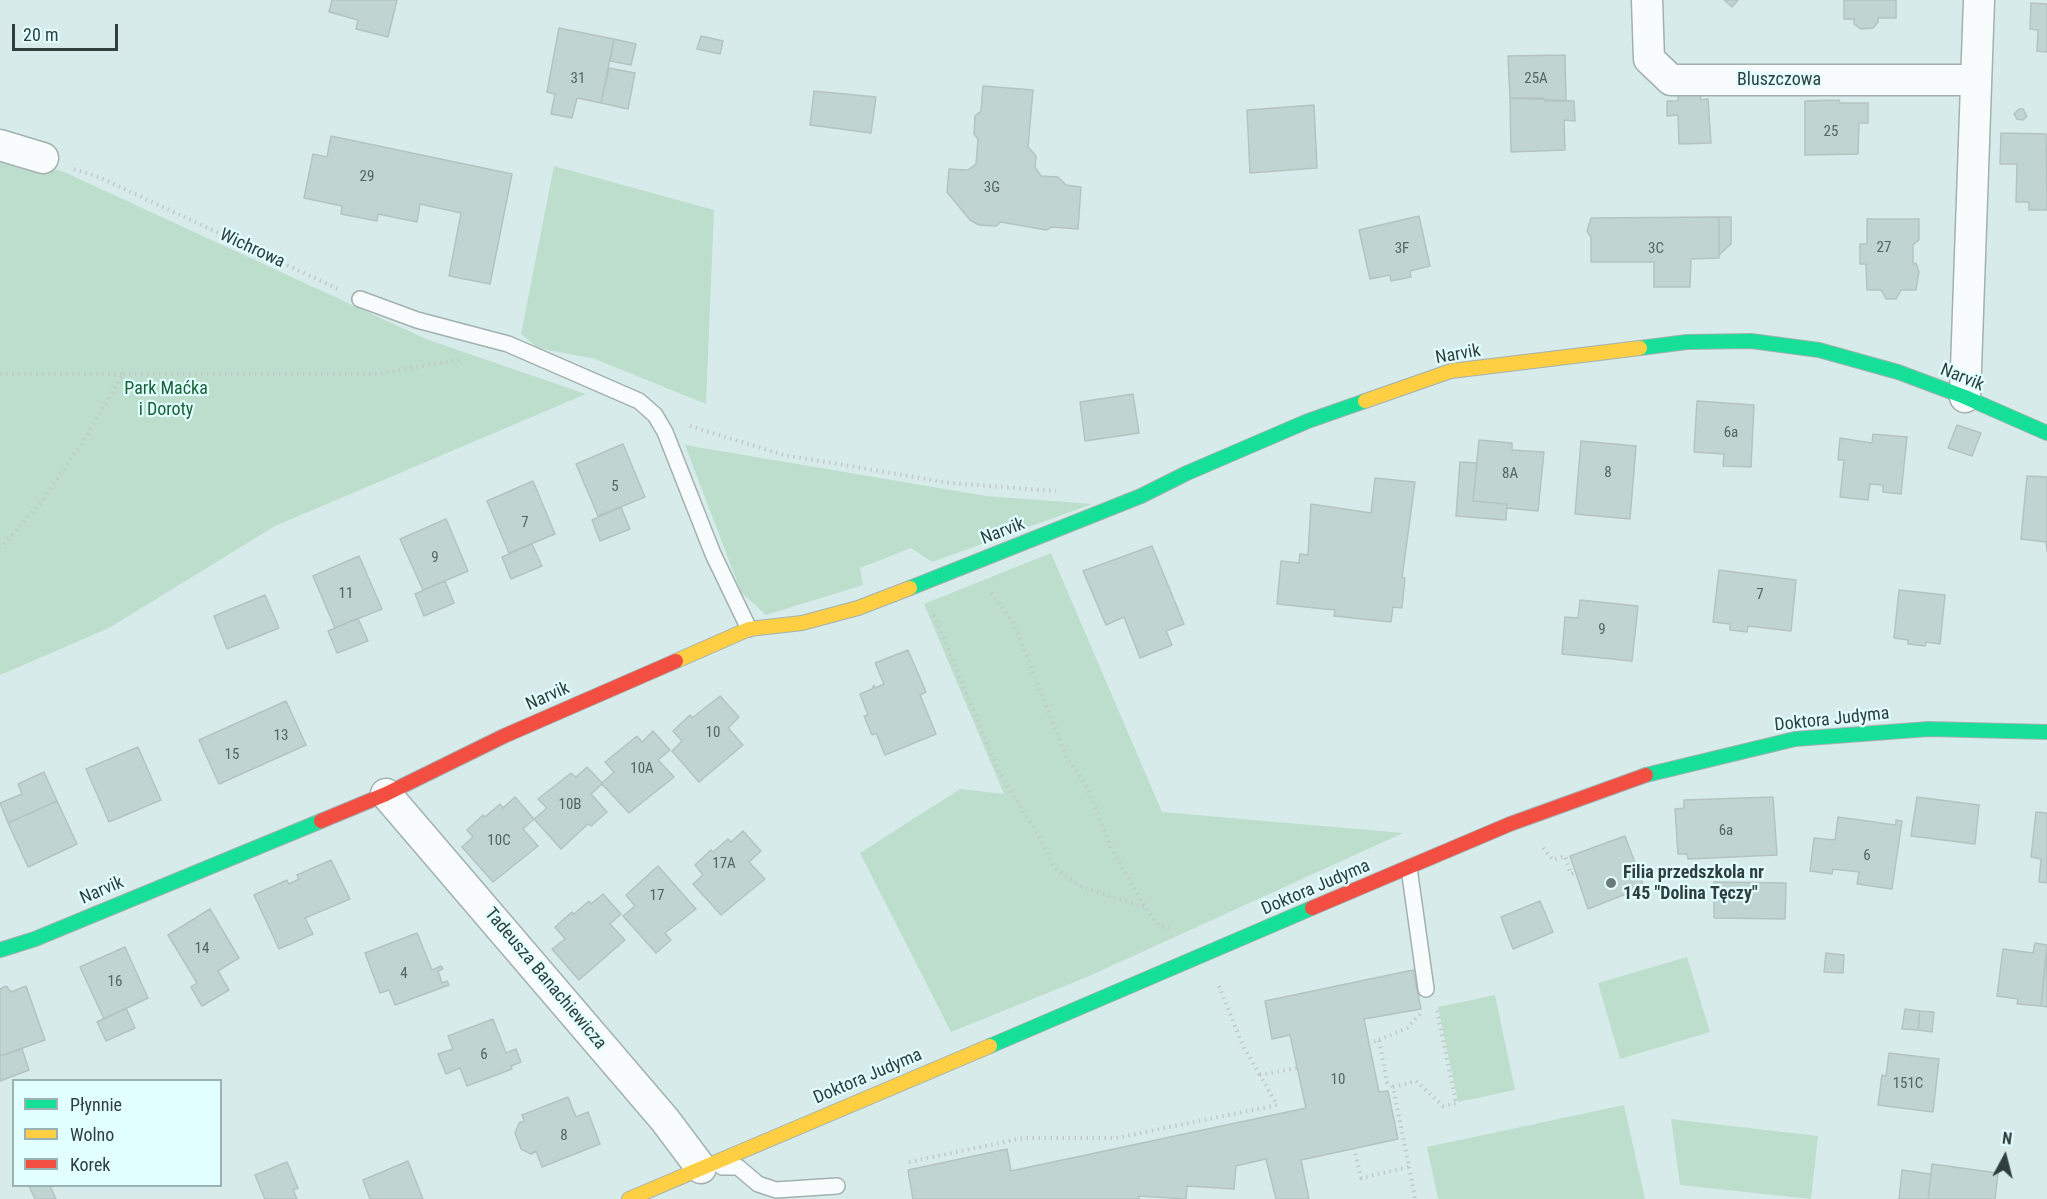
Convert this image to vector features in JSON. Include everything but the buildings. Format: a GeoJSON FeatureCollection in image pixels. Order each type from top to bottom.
{"type":"FeatureCollection","features":[{"type":"Feature","properties":{"kind":"street","name":"Bluszczowa"},"geometry":{"type":"LineString","coordinates":[[1647,0],[1649,59],[1671,80],[1975,80]]}},
{"type":"Feature","properties":{"kind":"street"},"geometry":{"type":"LineString","coordinates":[[1965,397],[1979,0]]}},
{"type":"Feature","properties":{"kind":"street"},"geometry":{"type":"LineString","coordinates":[[0,145],[43,158]]}},
{"type":"Feature","properties":{"kind":"street","name":"Narvik"},"geometry":{"type":"LineString","coordinates":[[0,950],[35,939],[386,794],[504,736],[749,629],[802,623],[858,608],[1141,496],[1187,473],[1308,421],[1451,371],[1533,363],[1687,342],[1751,341],[1819,350],[1898,372],[1965,397],[2047,433]]}},
{"type":"Feature","properties":{"kind":"street","name":"Doktora Judyma"},"geometry":{"type":"LineString","coordinates":[[629,1199],[1510,824],[1651,773],[1795,739],[1929,729],[2047,732]]}},
{"type":"Feature","properties":{"kind":"street","name":"Tadeusza Banachiewicza"},"geometry":{"type":"LineString","coordinates":[[386,794],[649,1102],[701,1168]]}},
{"type":"Feature","properties":{"kind":"lane"},"geometry":{"type":"LineString","coordinates":[[360,299],[417,320],[508,344],[639,401],[655,415],[665,432],[712,554],[749,629]]}},
{"type":"Feature","properties":{"kind":"lane"},"geometry":{"type":"LineString","coordinates":[[1409,868],[1426,989]]}},
{"type":"Feature","properties":{"kind":"lane"},"geometry":{"type":"LineString","coordinates":[[701,1168],[738,1167],[758,1184],[776,1190],[837,1186]]}},
{"type":"Feature","properties":{"kind":"path","name":"Wichrowa"},"geometry":{"type":"LineString","coordinates":[[43,158],[99,177],[360,299]]}},
{"type":"Feature","properties":{"kind":"path"},"geometry":{"type":"LineString","coordinates":[[0,374],[374,374],[461,360]]}},
{"type":"Feature","properties":{"kind":"path"},"geometry":{"type":"LineString","coordinates":[[0,548],[44,500],[82,443],[123,374]]}},
{"type":"Feature","properties":{"kind":"path"},"geometry":{"type":"LineString","coordinates":[[655,415],[784,455],[950,483],[1062,491]]}},
{"type":"Feature","properties":{"kind":"path"},"geometry":{"type":"LineString","coordinates":[[986,587],[1014,624],[1066,756],[1087,787],[1111,848],[1145,908],[1158,925],[1177,931]]}},
{"type":"Feature","properties":{"kind":"path"},"geometry":{"type":"LineString","coordinates":[[932,610],[998,770],[1036,831],[1053,867],[1080,886],[1145,908]]}},
{"type":"Feature","properties":{"kind":"path"},"geometry":{"type":"LineString","coordinates":[[1539,842],[1553,860],[1564,856],[1572,874],[1576,872]]}},
{"type":"Feature","properties":{"kind":"path"},"geometry":{"type":"LineString","coordinates":[[909,1162],[1023,1138],[1116,1138],[1276,1105],[1243,1046],[1216,980]]}},
{"type":"Feature","properties":{"kind":"path"},"geometry":{"type":"LineString","coordinates":[[1393,1087],[1416,1081],[1443,1106],[1457,1102],[1437,1009],[1430,1010]]}},
{"type":"Feature","properties":{"kind":"path"},"geometry":{"type":"LineString","coordinates":[[1369,1042],[1407,1028],[1423,1011]]}},
{"type":"Feature","properties":{"kind":"path"},"geometry":{"type":"LineString","coordinates":[[1379,1040],[1387,1083],[1393,1087],[1415,1199]]}},
{"type":"Feature","properties":{"kind":"path"},"geometry":{"type":"LineString","coordinates":[[1260,1075],[1297,1068]]}},
{"type":"Feature","properties":{"kind":"path"},"geometry":{"type":"LineString","coordinates":[[1354,1148],[1360,1178],[1409,1167]]}},
{"type":"Feature","properties":{"kind":"green space","name":"Park Maćka i Doroty"},"geometry":{"type":"Polygon","coordinates":[[[0,155],[64,172],[426,339],[586,394],[275,526],[109,628],[0,675],[0,155]]]}},
{"type":"Feature","properties":{"kind":"green space"},"geometry":{"type":"Polygon","coordinates":[[[554,166],[714,210],[706,404],[595,359],[538,348],[521,334],[554,166]]]}},
{"type":"Feature","properties":{"kind":"green space"},"geometry":{"type":"Polygon","coordinates":[[[685,445],[986,496],[1092,504],[932,562],[911,548],[860,568],[863,585],[766,615],[741,592],[685,445]]]}},
{"type":"Feature","properties":{"kind":"green space"},"geometry":{"type":"Polygon","coordinates":[[[1051,553],[1162,812],[1403,833],[1087,977],[951,1032],[860,853],[960,789],[1004,794],[924,604],[1051,553]]]}},
{"type":"Feature","properties":{"kind":"green space"},"geometry":{"type":"Polygon","coordinates":[[[1687,957],[1710,1032],[1620,1059],[1598,983],[1687,957]]]}},
{"type":"Feature","properties":{"kind":"green space"},"geometry":{"type":"Polygon","coordinates":[[[1495,995],[1515,1090],[1458,1102],[1438,1007],[1495,995]]]}},
{"type":"Feature","properties":{"kind":"green space"},"geometry":{"type":"Polygon","coordinates":[[[1624,1105],[1645,1199],[1438,1199],[1427,1147],[1624,1105]]]}},
{"type":"Feature","properties":{"kind":"green space"},"geometry":{"type":"Polygon","coordinates":[[[1671,1119],[1818,1136],[1811,1199],[1680,1185],[1671,1119]]]}},
{"type":"Feature","properties":{"kind":"traffic: fast"},"geometry":{"type":"LineString","coordinates":[[1640,348],[1687,342],[1751,341],[1819,350],[1898,372],[1965,397],[2047,433]]}},
{"type":"Feature","properties":{"kind":"traffic: fast"},"geometry":{"type":"LineString","coordinates":[[910,588],[1141,496],[1187,473],[1308,421],[1365,401]]}},
{"type":"Feature","properties":{"kind":"traffic: fast"},"geometry":{"type":"LineString","coordinates":[[1646,775],[1795,739],[1929,729],[2047,732]]}},
{"type":"Feature","properties":{"kind":"traffic: fast"},"geometry":{"type":"LineString","coordinates":[[0,950],[35,939],[321,821]]}},
{"type":"Feature","properties":{"kind":"traffic: fast"},"geometry":{"type":"LineString","coordinates":[[990,1046],[1312,908]]}},
{"type":"Feature","properties":{"kind":"traffic: slow"},"geometry":{"type":"LineString","coordinates":[[1365,401],[1451,371],[1640,348]]}},
{"type":"Feature","properties":{"kind":"traffic: slow"},"geometry":{"type":"LineString","coordinates":[[676,661],[749,629],[802,623],[858,608],[910,588]]}},
{"type":"Feature","properties":{"kind":"traffic: slow"},"geometry":{"type":"LineString","coordinates":[[629,1199],[990,1046]]}},
{"type":"Feature","properties":{"kind":"traffic: jam"},"geometry":{"type":"LineString","coordinates":[[321,821],[386,794],[504,736],[676,661]]}},
{"type":"Feature","properties":{"kind":"traffic: jam"},"geometry":{"type":"LineString","coordinates":[[1312,908],[1510,824],[1646,775]]}},
{"type":"Feature","properties":{"kind":"place","name":"Filia przedszkola nr 145 \"Dolina Tęczy\""},"geometry":{"type":"Point","coordinates":[1611,883]}}]}
